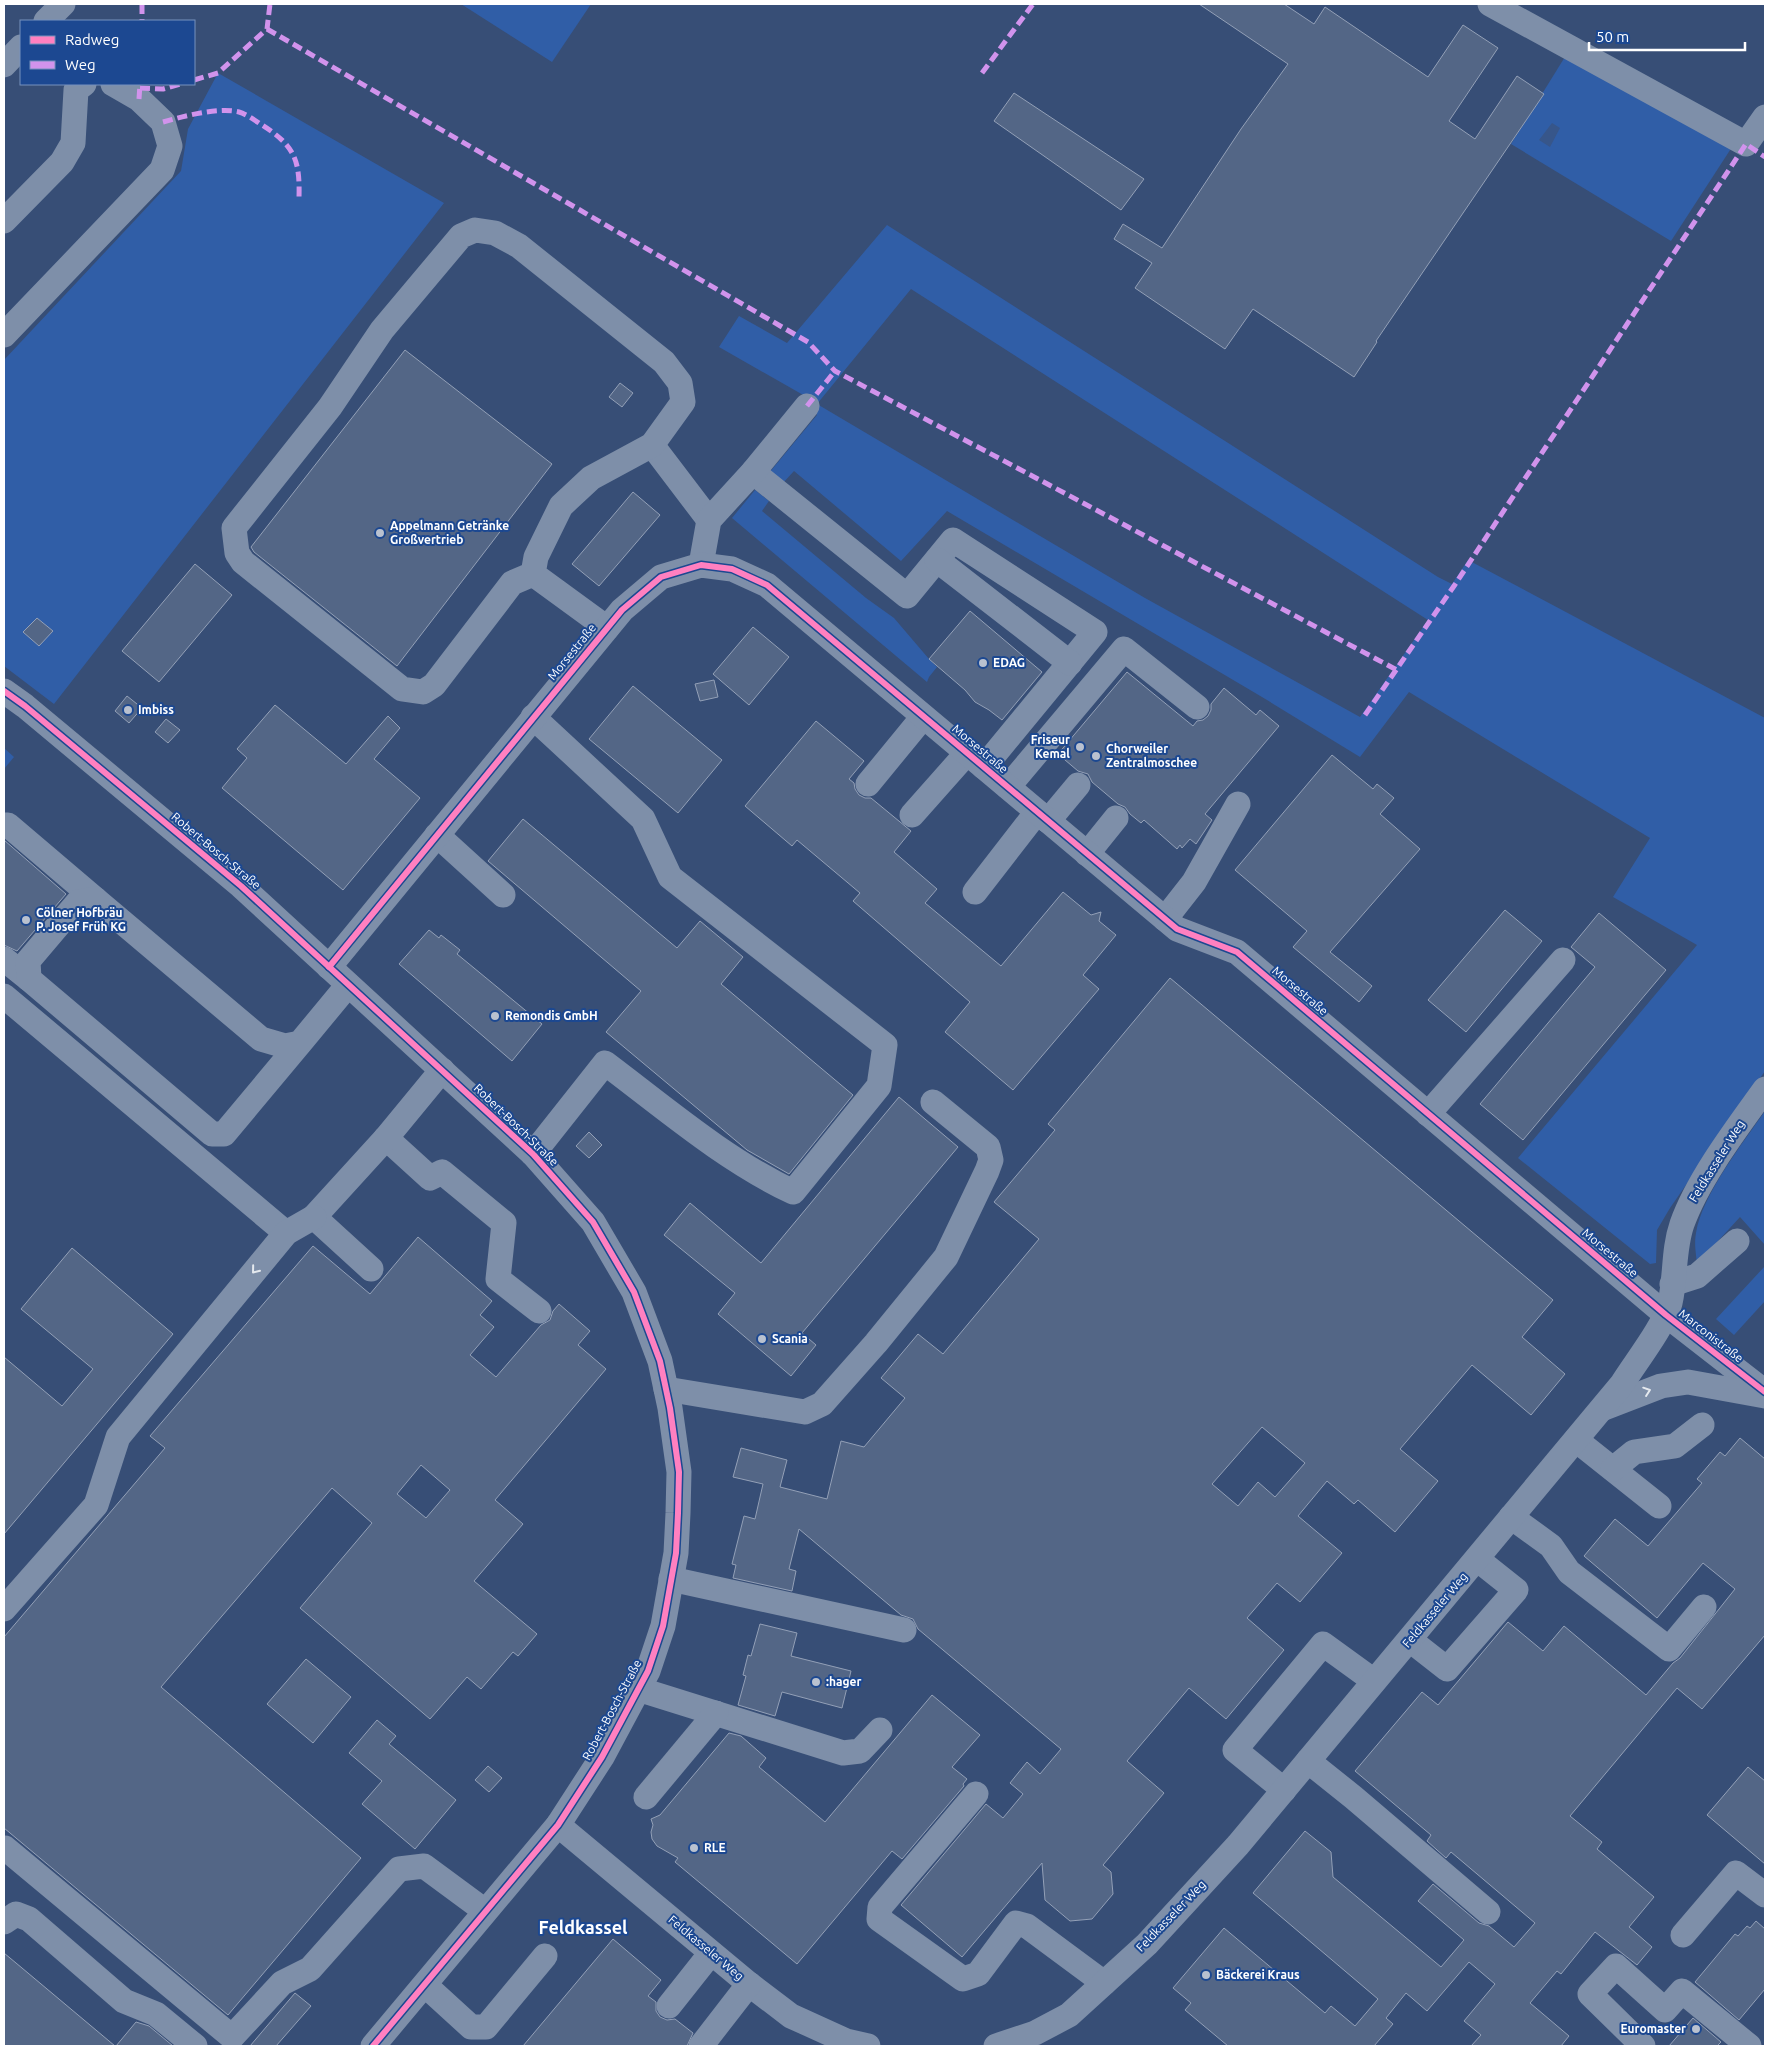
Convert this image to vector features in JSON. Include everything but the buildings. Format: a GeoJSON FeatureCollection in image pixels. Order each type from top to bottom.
{"type":"FeatureCollection","features":[{"type":"Feature","properties":{"kind":"street"},"geometry":{"type":"LineString","coordinates":[[47,20],[63,4]]}},
{"type":"Feature","properties":{"kind":"street"},"geometry":{"type":"LineString","coordinates":[[1490,4],[1746,144],[1765,117]]}},
{"type":"Feature","properties":{"kind":"street"},"geometry":{"type":"LineString","coordinates":[[4,65],[20,48]]}},
{"type":"Feature","properties":{"kind":"street"},"geometry":{"type":"LineString","coordinates":[[4,221],[62,162],[73,143],[76,90],[83,85]]}},
{"type":"Feature","properties":{"kind":"street"},"geometry":{"type":"LineString","coordinates":[[4,335],[162,170],[170,146],[163,122],[139,99],[116,85]]}},
{"type":"Feature","properties":{"kind":"street"},"geometry":{"type":"LineString","coordinates":[[476,230],[495,233],[519,246],[664,362],[680,382],[683,402],[652,445],[591,478],[561,506],[536,557],[533,574],[512,583],[434,685],[423,692],[402,689],[243,562],[237,553],[234,528],[330,407],[382,330],[461,236],[476,230]]}},
{"type":"Feature","properties":{"kind":"street"},"geometry":{"type":"LineString","coordinates":[[701,565],[709,520],[753,472],[806,406]]}},
{"type":"Feature","properties":{"kind":"street"},"geometry":{"type":"LineString","coordinates":[[652,445],[709,520]]}},
{"type":"Feature","properties":{"kind":"street"},"geometry":{"type":"LineString","coordinates":[[753,472],[906,596],[954,540],[1095,632],[1070,663],[975,760],[912,816]]}},
{"type":"Feature","properties":{"kind":"street"},"geometry":{"type":"LineString","coordinates":[[937,560],[1070,663]]}},
{"type":"Feature","properties":{"kind":"street","name":"Morsestraße"},"geometry":{"type":"LineString","coordinates":[[328,967],[622,610],[660,577],[701,565],[732,569],[767,585],[1177,929],[1236,952],[1666,1315]]}},
{"type":"Feature","properties":{"kind":"street"},"geometry":{"type":"LineString","coordinates":[[533,574],[607,628]]}},
{"type":"Feature","properties":{"kind":"street"},"geometry":{"type":"LineString","coordinates":[[1008,787],[1124,649],[1197,707]]}},
{"type":"Feature","properties":{"kind":"street","name":"Robert-Bosch-Straße"},"geometry":{"type":"LineString","coordinates":[[4,691],[25,706],[241,886],[533,1154],[592,1222],[634,1292],[660,1361],[679,1472],[676,1553],[663,1626],[648,1671],[602,1756],[558,1825],[373,2046]]}},
{"type":"Feature","properties":{"kind":"street"},"geometry":{"type":"LineString","coordinates":[[533,717],[643,819],[670,877],[885,1045],[879,1086],[793,1192],[761,1177],[605,1063],[533,1154]]}},
{"type":"Feature","properties":{"kind":"street"},"geometry":{"type":"LineString","coordinates":[[868,784],[923,717]]}},
{"type":"Feature","properties":{"kind":"street"},"geometry":{"type":"LineString","coordinates":[[975,892],[1043,816],[1078,785]]}},
{"type":"Feature","properties":{"kind":"street"},"geometry":{"type":"LineString","coordinates":[[1165,919],[1194,882],[1238,804]]}},
{"type":"Feature","properties":{"kind":"street"},"geometry":{"type":"LineString","coordinates":[[1087,854],[1116,818]]}},
{"type":"Feature","properties":{"kind":"street"},"geometry":{"type":"LineString","coordinates":[[4,825],[8,825],[261,1040],[285,1046],[300,1043]]}},
{"type":"Feature","properties":{"kind":"street"},"geometry":{"type":"LineString","coordinates":[[437,835],[503,895]]}},
{"type":"Feature","properties":{"kind":"street"},"geometry":{"type":"LineString","coordinates":[[29,979],[28,961],[78,902],[95,899]]}},
{"type":"Feature","properties":{"kind":"street"},"geometry":{"type":"LineString","coordinates":[[4,959],[212,1134],[224,1134],[348,985]]}},
{"type":"Feature","properties":{"kind":"street"},"geometry":{"type":"LineString","coordinates":[[1428,1114],[1563,960]]}},
{"type":"Feature","properties":{"kind":"street"},"geometry":{"type":"LineString","coordinates":[[4,996],[286,1233]]}},
{"type":"Feature","properties":{"kind":"street"},"geometry":{"type":"LineString","coordinates":[[4,1610],[96,1505],[118,1437],[286,1233],[314,1217],[386,1138],[442,1070]]}},
{"type":"Feature","properties":{"kind":"street","name":"Feldkasseler Weg"},"geometry":{"type":"LineString","coordinates":[[996,2046],[1035,2033],[1068,2015],[1147,1944],[1238,1844],[1284,1790],[1602,1409],[1622,1384],[1666,1315],[1670,1302],[1676,1247],[1681,1226],[1693,1198],[1742,1120],[1765,1089]]}},
{"type":"Feature","properties":{"kind":"street"},"geometry":{"type":"LineString","coordinates":[[666,1389],[805,1412],[822,1404],[876,1343],[946,1257],[991,1160],[988,1147],[933,1102]]}},
{"type":"Feature","properties":{"kind":"street"},"geometry":{"type":"LineString","coordinates":[[386,1138],[430,1178],[442,1172],[504,1223],[498,1279],[539,1311]]}},
{"type":"Feature","properties":{"kind":"street"},"geometry":{"type":"LineString","coordinates":[[314,1217],[371,1269]]}},
{"type":"Feature","properties":{"kind":"street"},"geometry":{"type":"LineString","coordinates":[[1672,1284],[1697,1276],[1737,1242]]}},
{"type":"Feature","properties":{"kind":"street","name":"Marconistraße"},"geometry":{"type":"LineString","coordinates":[[1666,1315],[1765,1392]]}},
{"type":"Feature","properties":{"kind":"street"},"geometry":{"type":"LineString","coordinates":[[1602,1409],[1661,1386],[1688,1382],[1765,1396]]}},
{"type":"Feature","properties":{"kind":"street"},"geometry":{"type":"LineString","coordinates":[[1613,1469],[1634,1452],[1675,1446],[1702,1425]]}},
{"type":"Feature","properties":{"kind":"street"},"geometry":{"type":"LineString","coordinates":[[1576,1440],[1660,1506]]}},
{"type":"Feature","properties":{"kind":"street"},"geometry":{"type":"LineString","coordinates":[[1511,1517],[1551,1546],[1569,1572],[1669,1649],[1704,1607]]}},
{"type":"Feature","properties":{"kind":"street"},"geometry":{"type":"LineString","coordinates":[[1410,1640],[1447,1668],[1516,1590],[1477,1559]]}},
{"type":"Feature","properties":{"kind":"street"},"geometry":{"type":"LineString","coordinates":[[671,1579],[904,1630]]}},
{"type":"Feature","properties":{"kind":"street"},"geometry":{"type":"LineString","coordinates":[[1284,1790],[1234,1750],[1323,1644],[1374,1681]]}},
{"type":"Feature","properties":{"kind":"street"},"geometry":{"type":"LineString","coordinates":[[638,1689],[843,1753],[860,1751],[880,1730]]}},
{"type":"Feature","properties":{"kind":"street"},"geometry":{"type":"LineString","coordinates":[[646,1797],[716,1713]]}},
{"type":"Feature","properties":{"kind":"street"},"geometry":{"type":"LineString","coordinates":[[1308,1761],[1488,1912]]}},
{"type":"Feature","properties":{"kind":"street"},"geometry":{"type":"LineString","coordinates":[[976,1794],[880,1907],[879,1919],[963,1980],[978,1974],[1016,1923],[1027,1926],[1104,1983]]}},
{"type":"Feature","properties":{"kind":"street","name":"Feldkasseler Weg"},"geometry":{"type":"LineString","coordinates":[[558,1825],[749,1984],[824,2041],[846,2041],[868,2046]]}},
{"type":"Feature","properties":{"kind":"street"},"geometry":{"type":"LineString","coordinates":[[4,1850],[5,1848],[232,2037],[282,1983],[310,1969],[399,1868],[424,1866],[485,1911]]}},
{"type":"Feature","properties":{"kind":"street"},"geometry":{"type":"LineString","coordinates":[[1683,1935],[1736,1873],[1765,1895]]}},
{"type":"Feature","properties":{"kind":"street"},"geometry":{"type":"LineString","coordinates":[[4,1922],[16,1914],[30,1919],[124,2001],[156,2014],[195,2046]]}},
{"type":"Feature","properties":{"kind":"street"},"geometry":{"type":"LineString","coordinates":[[669,2006],[711,1953]]}},
{"type":"Feature","properties":{"kind":"street"},"geometry":{"type":"LineString","coordinates":[[425,1985],[471,2027],[486,2027],[545,1956]]}},
{"type":"Feature","properties":{"kind":"street"},"geometry":{"type":"LineString","coordinates":[[1643,2046],[1590,1994],[1616,1966],[1665,2010],[1682,1991],[1749,2046]]}},
{"type":"Feature","properties":{"kind":"street"},"geometry":{"type":"LineString","coordinates":[[701,2046],[749,1984]]}},
{"type":"Feature","properties":{"kind":"shaded area"},"geometry":{"type":"Polygon","coordinates":[[[461,4],[591,4],[552,62],[461,4]]]}},
{"type":"Feature","properties":{"kind":"shaded area"},"geometry":{"type":"Polygon","coordinates":[[[1568,52],[1732,147],[1671,241],[1511,144],[1568,52]]]}},
{"type":"Feature","properties":{"kind":"shaded area"},"geometry":{"type":"Polygon","coordinates":[[[218,73],[444,203],[54,704],[4,666],[4,360],[181,171],[188,129],[218,73]]]}},
{"type":"Feature","properties":{"kind":"shaded area"},"geometry":{"type":"Polygon","coordinates":[[[1552,123],[1560,128],[1550,147],[1539,140],[1552,123]]]}},
{"type":"Feature","properties":{"kind":"shaded area"},"geometry":{"type":"Polygon","coordinates":[[[887,225],[1438,577],[1452,584],[1468,560],[1765,718],[1765,1071],[1670,1208],[1657,1230],[1656,1263],[1650,1264],[1518,1158],[1697,945],[1613,897],[1650,838],[1409,692],[1360,757],[947,511],[901,561],[794,471],[782,484],[769,473],[817,415],[805,396],[719,347],[739,316],[787,343],[887,225]],[[911,289],[817,404],[1145,598],[1360,717],[1428,620],[911,289]]]}},
{"type":"Feature","properties":{"kind":"shaded area"},"geometry":{"type":"Polygon","coordinates":[[[755,490],[769,501],[762,511],[866,598],[894,618],[937,667],[927,682],[732,518],[755,490]]]}},
{"type":"Feature","properties":{"kind":"shaded area"},"geometry":{"type":"Polygon","coordinates":[[[4,748],[14,757],[4,769],[4,748]]]}},
{"type":"Feature","properties":{"kind":"shaded area"},"geometry":{"type":"Polygon","coordinates":[[[1765,1111],[1765,1245],[1740,1217],[1697,1264],[1696,1233],[1706,1202],[1724,1170],[1765,1111]]]}},
{"type":"Feature","properties":{"kind":"shaded area"},"geometry":{"type":"Polygon","coordinates":[[[1765,1266],[1765,1301],[1734,1335],[1716,1319],[1765,1266]]]}},
{"type":"Feature","properties":{"kind":"marked path"},"geometry":{"type":"LineString","coordinates":[[142,4],[142,20]]}},
{"type":"Feature","properties":{"kind":"marked path"},"geometry":{"type":"LineString","coordinates":[[195,80],[218,73],[267,29],[270,4]]}},
{"type":"Feature","properties":{"kind":"marked path"},"geometry":{"type":"LineString","coordinates":[[982,73],[1033,4]]}},
{"type":"Feature","properties":{"kind":"marked path"},"geometry":{"type":"LineString","coordinates":[[267,29],[808,342],[835,371],[1397,670]]}},
{"type":"Feature","properties":{"kind":"marked path"},"geometry":{"type":"LineString","coordinates":[[139,99],[140,85]]}},
{"type":"Feature","properties":{"kind":"marked path"},"geometry":{"type":"LineString","coordinates":[[140,88],[163,89],[177,85]]}},
{"type":"Feature","properties":{"kind":"marked path"},"geometry":{"type":"LineString","coordinates":[[163,122],[211,111],[239,112],[248,116],[282,140],[293,155],[298,174],[299,198]]}},
{"type":"Feature","properties":{"kind":"marked path"},"geometry":{"type":"LineString","coordinates":[[1365,715],[1454,586],[1746,144],[1765,157]]}},
{"type":"Feature","properties":{"kind":"marked path"},"geometry":{"type":"LineString","coordinates":[[807,406],[835,371]]}},
{"type":"Feature","properties":{"kind":"cycle path"},"geometry":{"type":"LineString","coordinates":[[329,967],[622,610],[661,577],[701,565],[732,569],[767,585],[1177,929],[1237,952],[1666,1315],[1765,1392]]}},
{"type":"Feature","properties":{"kind":"cycle path"},"geometry":{"type":"LineString","coordinates":[[4,691],[25,706],[241,886],[533,1154],[593,1222],[634,1292],[660,1361],[670,1408],[679,1472],[678,1513],[676,1553],[663,1626],[648,1671],[602,1757],[558,1825],[373,2046]]}},
{"type":"Feature","properties":{"kind":"place","name":"Appelmann Getränke Großvertrieb"},"geometry":{"type":"Point","coordinates":[380,533]}},
{"type":"Feature","properties":{"kind":"place","name":"EDAG"},"geometry":{"type":"Point","coordinates":[983,663]}},
{"type":"Feature","properties":{"kind":"place","name":"Imbiss"},"geometry":{"type":"Point","coordinates":[128,710]}},
{"type":"Feature","properties":{"kind":"place","name":"Friseur Kemal"},"geometry":{"type":"Point","coordinates":[1080,747]}},
{"type":"Feature","properties":{"kind":"place","name":"Chorweiler Zentralmoschee"},"geometry":{"type":"Point","coordinates":[1096,756]}},
{"type":"Feature","properties":{"kind":"place","name":"Cölner Hofbräu P. Josef Früh KG"},"geometry":{"type":"Point","coordinates":[26,920]}},
{"type":"Feature","properties":{"kind":"place","name":"Remondis GmbH"},"geometry":{"type":"Point","coordinates":[495,1016]}},
{"type":"Feature","properties":{"kind":"place","name":"Scania"},"geometry":{"type":"Point","coordinates":[762,1339]}},
{"type":"Feature","properties":{"kind":"place","name":":hager"},"geometry":{"type":"Point","coordinates":[816,1682]}},
{"type":"Feature","properties":{"kind":"place","name":"RLE"},"geometry":{"type":"Point","coordinates":[694,1848]}},
{"type":"Feature","properties":{"kind":"place","name":"Bäckerei Kraus"},"geometry":{"type":"Point","coordinates":[1206,1975]}},
{"type":"Feature","properties":{"kind":"place","name":"Euromaster"},"geometry":{"type":"Point","coordinates":[1696,2029]}},
{"type":"Feature","properties":{"kind":"district","name":"Feldkassel"},"geometry":{"type":"Point","coordinates":[583,1928]}}]}
